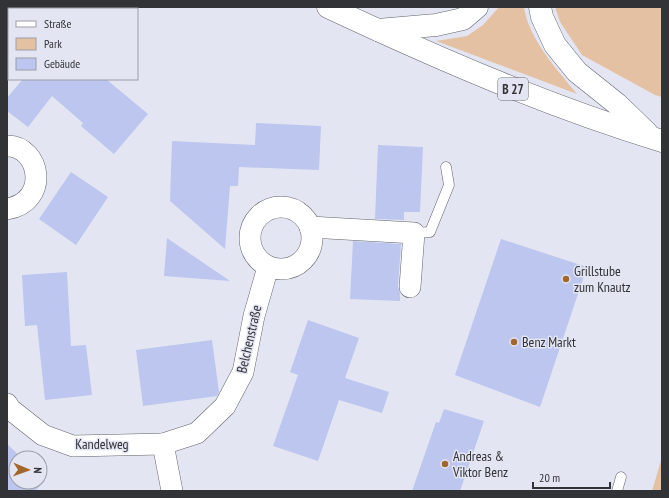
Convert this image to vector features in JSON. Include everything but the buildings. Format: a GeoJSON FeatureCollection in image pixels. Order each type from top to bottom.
{"type":"FeatureCollection","features":[{"type":"Feature","properties":{"kind":"main road","name":"B 27"},"geometry":{"type":"LineString","coordinates":[[328,7],[427,53],[534,98],[657,140]]}},
{"type":"Feature","properties":{"kind":"main road"},"geometry":{"type":"LineString","coordinates":[[377,30],[436,25],[463,19],[477,7]]}},
{"type":"Feature","properties":{"kind":"main road"},"geometry":{"type":"LineString","coordinates":[[540,7],[542,17],[555,45],[577,72],[617,104],[657,140]]}},
{"type":"Feature","properties":{"kind":"street"},"geometry":{"type":"LineString","coordinates":[[7,146],[20,150],[29,157],[37,176],[36,185],[26,202],[17,207],[7,208]]}},
{"type":"Feature","properties":{"kind":"street"},"geometry":{"type":"LineString","coordinates":[[274,207],[286,207],[296,211],[304,217],[310,227],[312,238],[310,248],[305,258],[297,265],[288,269],[278,270],[268,267],[260,262],[250,245],[252,226],[257,217],[264,211],[274,207]]}},
{"type":"Feature","properties":{"kind":"street"},"geometry":{"type":"LineString","coordinates":[[310,227],[414,233],[410,287]]}},
{"type":"Feature","properties":{"kind":"street","name":"Belchenstraße"},"geometry":{"type":"LineString","coordinates":[[163,444],[197,433],[225,406],[243,372],[254,316],[268,267]]}},
{"type":"Feature","properties":{"kind":"street","name":"Kandelweg"},"geometry":{"type":"LineString","coordinates":[[7,404],[10,409],[43,435],[73,446],[163,444]]}},
{"type":"Feature","properties":{"kind":"street"},"geometry":{"type":"LineString","coordinates":[[163,444],[172,491]]}},
{"type":"Feature","properties":{"kind":"lane"},"geometry":{"type":"LineString","coordinates":[[414,233],[430,232],[449,185],[446,167]]}},
{"type":"Feature","properties":{"kind":"lane"},"geometry":{"type":"LineString","coordinates":[[617,491],[621,477]]}},
{"type":"Feature","properties":{"kind":"green space"},"geometry":{"type":"Polygon","coordinates":[[[499,7],[524,7],[532,31],[545,54],[577,94],[436,41],[467,36],[483,25],[499,7]]]}},
{"type":"Feature","properties":{"kind":"green space"},"geometry":{"type":"Polygon","coordinates":[[[555,7],[662,7],[662,97],[655,95],[582,55],[560,22],[555,7]]]}},
{"type":"Feature","properties":{"kind":"green space"},"geometry":{"type":"Polygon","coordinates":[[[662,457],[662,491],[652,491],[662,457]]]}},
{"type":"Feature","properties":{"kind":"place","name":"Grillstube zum Knautz"},"geometry":{"type":"Point","coordinates":[566,279]}},
{"type":"Feature","properties":{"kind":"place","name":"Benz Markt"},"geometry":{"type":"Point","coordinates":[514,342]}},
{"type":"Feature","properties":{"kind":"place","name":"Andreas & Viktor Benz"},"geometry":{"type":"Point","coordinates":[445,464]}}]}
